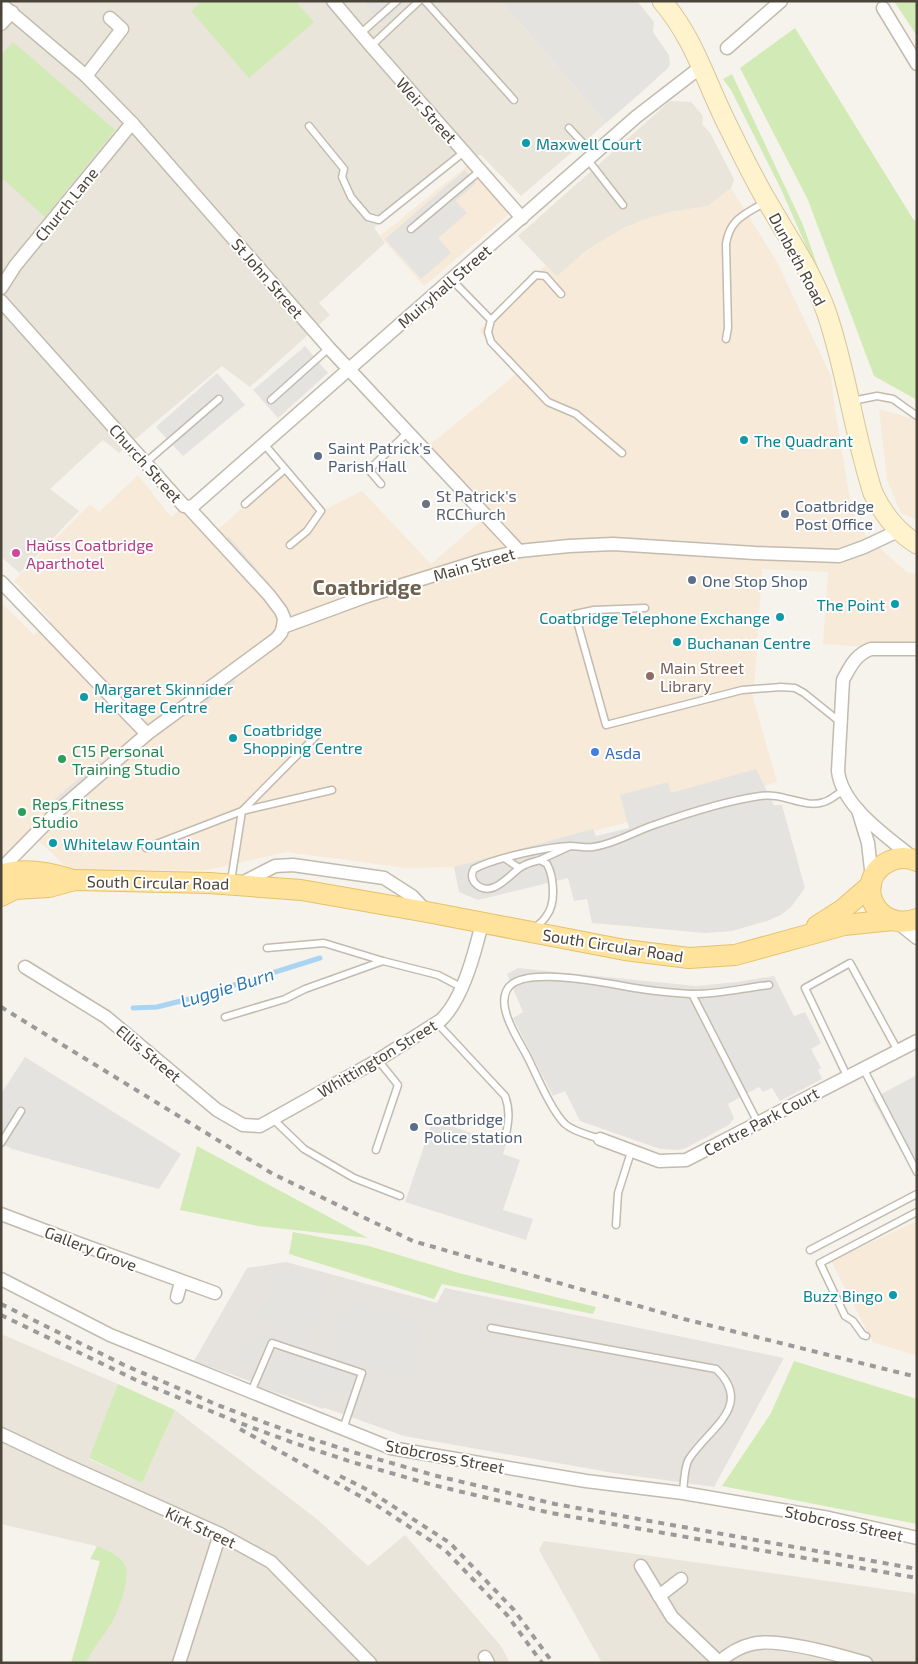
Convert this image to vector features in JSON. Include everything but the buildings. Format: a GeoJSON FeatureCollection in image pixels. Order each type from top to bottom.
{"type":"FeatureCollection","features":[{"type":"Feature","properties":{"kind":"main road","name":"Dunbeth Road"},"geometry":{"type":"LineString","coordinates":[[662,1],[692,45],[722,115],[767,202],[807,269],[818,292],[827,313],[873,493],[879,505],[898,531]]}},
{"type":"Feature","properties":{"kind":"main road"},"geometry":{"type":"LineString","coordinates":[[898,531],[917,544]]}},
{"type":"Feature","properties":{"kind":"main road","name":"South Circular Road"},"geometry":{"type":"LineString","coordinates":[[798,937],[842,910],[871,883],[876,871],[884,863],[904,858],[916,860]]}},
{"type":"Feature","properties":{"kind":"main road","name":"South Circular Road"},"geometry":{"type":"LineString","coordinates":[[1,875],[14,872],[48,873],[75,880],[235,884],[301,890],[625,950],[689,958],[735,955],[844,925],[903,920]]}},
{"type":"Feature","properties":{"kind":"main road","name":"South Circular Road"},"geometry":{"type":"LineString","coordinates":[[1,896],[16,889],[49,887],[75,880]]}},
{"type":"Feature","properties":{"kind":"main road"},"geometry":{"type":"LineString","coordinates":[[871,883],[870,891],[878,911],[887,918],[903,920]]}},
{"type":"Feature","properties":{"kind":"street","name":"Weir Street"},"geometry":{"type":"LineString","coordinates":[[333,1],[522,218]]}},
{"type":"Feature","properties":{"kind":"street"},"geometry":{"type":"LineString","coordinates":[[727,48],[781,1]]}},
{"type":"Feature","properties":{"kind":"street","name":"St John Street"},"geometry":{"type":"LineString","coordinates":[[1,4],[86,76],[132,123],[329,348],[519,551]]}},
{"type":"Feature","properties":{"kind":"street"},"geometry":{"type":"LineString","coordinates":[[883,8],[917,64]]}},
{"type":"Feature","properties":{"kind":"street"},"geometry":{"type":"LineString","coordinates":[[1,24],[12,12]]}},
{"type":"Feature","properties":{"kind":"street"},"geometry":{"type":"LineString","coordinates":[[86,76],[122,29],[110,18]]}},
{"type":"Feature","properties":{"kind":"street","name":"Muiryhall Street"},"geometry":{"type":"LineString","coordinates":[[188,508],[193,506],[452,280],[636,117],[702,66]]}},
{"type":"Feature","properties":{"kind":"street","name":"Church Lane"},"geometry":{"type":"LineString","coordinates":[[1,288],[15,266],[132,123]]}},
{"type":"Feature","properties":{"kind":"street","name":"Church Street"},"geometry":{"type":"LineString","coordinates":[[1,301],[145,463],[282,611],[284,618],[283,627]]}},
{"type":"Feature","properties":{"kind":"street","name":"Main Street"},"geometry":{"type":"LineString","coordinates":[[1,870],[59,810],[147,734],[276,638],[281,633],[283,627],[367,596],[486,559],[519,551],[614,544],[839,556],[864,548],[898,531]]}},
{"type":"Feature","properties":{"kind":"street"},"geometry":{"type":"LineString","coordinates":[[1,582],[147,734]]}},
{"type":"Feature","properties":{"kind":"street"},"geometry":{"type":"LineString","coordinates":[[916,860],[858,810],[839,781],[838,771],[843,680],[856,659],[871,649],[917,648]]}},
{"type":"Feature","properties":{"kind":"street"},"geometry":{"type":"LineString","coordinates":[[858,810],[868,843],[871,883]]}},
{"type":"Feature","properties":{"kind":"street"},"geometry":{"type":"LineString","coordinates":[[903,920],[917,938]]}},
{"type":"Feature","properties":{"kind":"street","name":"Whittington Street"},"geometry":{"type":"LineString","coordinates":[[273,1119],[378,1060],[447,1015],[470,966],[482,923]]}},
{"type":"Feature","properties":{"kind":"street","name":"Ellis Street"},"geometry":{"type":"LineString","coordinates":[[25,967],[106,1016],[217,1110],[250,1127],[260,1126],[273,1119]]}},
{"type":"Feature","properties":{"kind":"street","name":"Centre Park Court"},"geometry":{"type":"LineString","coordinates":[[600,1140],[659,1161],[686,1160],[917,1041]]}},
{"type":"Feature","properties":{"kind":"street","name":"Gallery Grove"},"geometry":{"type":"LineString","coordinates":[[1,1214],[215,1293]]}},
{"type":"Feature","properties":{"kind":"street","name":"Stobcross Street"},"geometry":{"type":"LineString","coordinates":[[1,1279],[110,1335],[391,1448],[586,1481],[683,1493],[829,1518],[917,1538]]}},
{"type":"Feature","properties":{"kind":"street"},"geometry":{"type":"LineString","coordinates":[[178,1297],[181,1282]]}},
{"type":"Feature","properties":{"kind":"street","name":"Kirk Street"},"geometry":{"type":"LineString","coordinates":[[1,1434],[220,1534],[271,1562],[370,1663]]}},
{"type":"Feature","properties":{"kind":"street"},"geometry":{"type":"LineString","coordinates":[[179,1663],[220,1534]]}},
{"type":"Feature","properties":{"kind":"street"},"geometry":{"type":"LineString","coordinates":[[641,1566],[672,1616],[718,1662],[744,1646],[752,1643],[771,1642],[859,1662]]}},
{"type":"Feature","properties":{"kind":"street"},"geometry":{"type":"LineString","coordinates":[[659,1596],[681,1579]]}},
{"type":"Feature","properties":{"kind":"lane"},"geometry":{"type":"LineString","coordinates":[[360,34],[396,1]]}},
{"type":"Feature","properties":{"kind":"lane"},"geometry":{"type":"LineString","coordinates":[[371,46],[419,1]]}},
{"type":"Feature","properties":{"kind":"lane"},"geometry":{"type":"LineString","coordinates":[[425,1],[514,100]]}},
{"type":"Feature","properties":{"kind":"lane"},"geometry":{"type":"LineString","coordinates":[[309,126],[344,169],[342,177],[351,197],[368,217],[379,220],[464,152]]}},
{"type":"Feature","properties":{"kind":"lane"},"geometry":{"type":"LineString","coordinates":[[569,128],[623,205]]}},
{"type":"Feature","properties":{"kind":"lane"},"geometry":{"type":"LineString","coordinates":[[410,229],[481,170]]}},
{"type":"Feature","properties":{"kind":"lane"},"geometry":{"type":"LineString","coordinates":[[726,339],[728,328],[726,244],[728,233],[733,224],[740,218],[767,202]]}},
{"type":"Feature","properties":{"kind":"lane"},"geometry":{"type":"LineString","coordinates":[[561,294],[545,276],[536,275],[491,320],[488,332],[491,342],[548,402],[576,414],[622,453]]}},
{"type":"Feature","properties":{"kind":"lane"},"geometry":{"type":"LineString","coordinates":[[452,280],[491,320]]}},
{"type":"Feature","properties":{"kind":"lane"},"geometry":{"type":"LineString","coordinates":[[271,400],[329,348]]}},
{"type":"Feature","properties":{"kind":"lane"},"geometry":{"type":"LineString","coordinates":[[850,401],[877,396],[893,400],[917,416]]}},
{"type":"Feature","properties":{"kind":"lane"},"geometry":{"type":"LineString","coordinates":[[145,463],[219,399]]}},
{"type":"Feature","properties":{"kind":"lane"},"geometry":{"type":"LineString","coordinates":[[381,484],[369,470],[409,432]]}},
{"type":"Feature","properties":{"kind":"lane"},"geometry":{"type":"LineString","coordinates":[[264,444],[320,511],[307,531],[290,545]]}},
{"type":"Feature","properties":{"kind":"lane"},"geometry":{"type":"LineString","coordinates":[[245,504],[285,469]]}},
{"type":"Feature","properties":{"kind":"lane"},"geometry":{"type":"LineString","coordinates":[[645,608],[594,610],[575,614],[606,726],[742,690],[781,687],[795,688],[804,693],[841,722]]}},
{"type":"Feature","properties":{"kind":"lane"},"geometry":{"type":"LineString","coordinates":[[235,884],[242,811],[316,736]]}},
{"type":"Feature","properties":{"kind":"lane"},"geometry":{"type":"LineString","coordinates":[[146,848],[242,811],[332,790]]}},
{"type":"Feature","properties":{"kind":"lane"},"geometry":{"type":"LineString","coordinates":[[571,846],[552,856],[531,862],[493,888],[485,888],[474,882],[472,872],[474,869],[547,848],[571,846],[592,848],[618,841],[652,826],[688,814],[759,796],[775,795],[804,802],[818,803],[831,799],[844,790]]}},
{"type":"Feature","properties":{"kind":"lane"},"geometry":{"type":"LineString","coordinates":[[506,859],[520,868]]}},
{"type":"Feature","properties":{"kind":"lane"},"geometry":{"type":"LineString","coordinates":[[530,932],[545,918],[552,904],[552,884],[549,868],[547,864],[540,860]]}},
{"type":"Feature","properties":{"kind":"lane"},"geometry":{"type":"LineString","coordinates":[[267,948],[324,943],[438,975],[461,987]]}},
{"type":"Feature","properties":{"kind":"lane"},"geometry":{"type":"LineString","coordinates":[[225,1016],[285,999],[304,989],[383,960]]}},
{"type":"Feature","properties":{"kind":"lane"},"geometry":{"type":"LineString","coordinates":[[847,1076],[805,988],[850,963],[898,1050]]}},
{"type":"Feature","properties":{"kind":"lane"},"geometry":{"type":"LineString","coordinates":[[600,1140],[565,1124],[550,1101],[506,1014],[505,994],[510,985],[520,980],[541,976],[562,977],[650,991],[692,994],[769,985]]}},
{"type":"Feature","properties":{"kind":"lane"},"geometry":{"type":"LineString","coordinates":[[692,994],[758,1123]]}},
{"type":"Feature","properties":{"kind":"lane"},"geometry":{"type":"LineString","coordinates":[[436,1023],[505,1096],[509,1107],[505,1140]]}},
{"type":"Feature","properties":{"kind":"lane"},"geometry":{"type":"LineString","coordinates":[[376,1150],[398,1086],[378,1060]]}},
{"type":"Feature","properties":{"kind":"lane"},"geometry":{"type":"LineString","coordinates":[[863,1068],[917,1172]]}},
{"type":"Feature","properties":{"kind":"lane"},"geometry":{"type":"LineString","coordinates":[[1,1143],[22,1111]]}},
{"type":"Feature","properties":{"kind":"lane"},"geometry":{"type":"LineString","coordinates":[[273,1119],[304,1148],[354,1178],[400,1196]]}},
{"type":"Feature","properties":{"kind":"lane"},"geometry":{"type":"LineString","coordinates":[[616,1224],[618,1193],[631,1152]]}},
{"type":"Feature","properties":{"kind":"lane"},"geometry":{"type":"LineString","coordinates":[[810,1250],[917,1194]]}},
{"type":"Feature","properties":{"kind":"lane"},"geometry":{"type":"LineString","coordinates":[[866,1336],[863,1335],[853,1321],[845,1316],[820,1264],[917,1212]]}},
{"type":"Feature","properties":{"kind":"lane"},"geometry":{"type":"LineString","coordinates":[[491,1328],[716,1369],[728,1382],[732,1394],[726,1416],[688,1460],[683,1493]]}},
{"type":"Feature","properties":{"kind":"lane"},"geometry":{"type":"LineString","coordinates":[[251,1392],[272,1343],[362,1373],[343,1429]]}},
{"type":"Feature","properties":{"kind":"shaded area"},"geometry":{"type":"Polygon","coordinates":[[[1,1],[369,1],[364,6],[382,25],[408,1],[501,1],[606,123],[521,196],[481,155],[446,161],[374,228],[385,243],[319,303],[330,315],[250,387],[222,366],[119,453],[103,440],[50,489],[79,511],[20,573],[1,557],[1,1]]]}},
{"type":"Feature","properties":{"kind":"shaded area"},"geometry":{"type":"Polygon","coordinates":[[[369,1],[408,1],[382,25],[364,6],[369,1]]]}},
{"type":"Feature","properties":{"kind":"shaded area"},"geometry":{"type":"Polygon","coordinates":[[[501,1],[637,1],[654,22],[653,32],[669,55],[670,64],[668,68],[606,123],[501,1]]]}},
{"type":"Feature","properties":{"kind":"shaded area"},"geometry":{"type":"Polygon","coordinates":[[[670,101],[691,102],[703,116],[702,124],[710,133],[734,179],[731,188],[708,206],[671,212],[624,228],[587,250],[557,277],[518,236],[670,101]]]}},
{"type":"Feature","properties":{"kind":"shaded area"},"geometry":{"type":"Polygon","coordinates":[[[469,164],[508,215],[424,286],[380,236],[469,164]]]}},
{"type":"Feature","properties":{"kind":"shaded area"},"geometry":{"type":"Polygon","coordinates":[[[465,170],[476,183],[456,201],[467,213],[438,238],[451,253],[421,279],[385,239],[465,170]]]}},
{"type":"Feature","properties":{"kind":"shaded area"},"geometry":{"type":"Polygon","coordinates":[[[731,188],[777,262],[831,376],[849,494],[857,521],[867,537],[907,572],[917,574],[917,650],[823,644],[828,572],[762,569],[754,690],[751,691],[777,782],[726,797],[454,867],[406,868],[287,852],[207,870],[70,871],[32,834],[1,866],[1,602],[34,635],[51,621],[14,581],[90,504],[99,512],[138,475],[171,517],[185,505],[213,534],[286,469],[322,511],[362,491],[431,564],[482,520],[421,452],[519,372],[479,330],[546,265],[557,276],[587,250],[624,228],[671,212],[708,206],[731,188]]]}},
{"type":"Feature","properties":{"kind":"shaded area"},"geometry":{"type":"Polygon","coordinates":[[[305,346],[328,373],[278,418],[253,390],[305,346]]]}},
{"type":"Feature","properties":{"kind":"shaded area"},"geometry":{"type":"Polygon","coordinates":[[[217,373],[245,405],[183,456],[156,427],[217,373]]]}},
{"type":"Feature","properties":{"kind":"shaded area"},"geometry":{"type":"Polygon","coordinates":[[[879,409],[917,420],[917,520],[901,513],[887,480],[879,409]]]}},
{"type":"Feature","properties":{"kind":"shaded area"},"geometry":{"type":"Polygon","coordinates":[[[229,537],[269,583],[265,586],[225,541],[229,537]]]}},
{"type":"Feature","properties":{"kind":"shaded area"},"geometry":{"type":"Polygon","coordinates":[[[232,676],[236,682],[194,712],[186,710],[232,676]]]}},
{"type":"Feature","properties":{"kind":"shaded area"},"geometry":{"type":"Polygon","coordinates":[[[99,761],[107,762],[55,808],[55,799],[99,761]]]}},
{"type":"Feature","properties":{"kind":"shaded area"},"geometry":{"type":"Polygon","coordinates":[[[756,769],[774,805],[782,805],[805,888],[791,907],[781,915],[767,921],[732,931],[705,933],[592,923],[587,899],[574,901],[568,878],[478,900],[459,892],[454,867],[593,829],[596,836],[629,828],[620,795],[668,782],[671,793],[756,769]]]}},
{"type":"Feature","properties":{"kind":"shaded area"},"geometry":{"type":"Polygon","coordinates":[[[518,968],[696,986],[774,976],[794,1016],[805,1012],[821,1043],[811,1049],[821,1068],[818,1070],[822,1079],[780,1101],[772,1088],[763,1092],[759,1087],[728,1104],[734,1118],[729,1125],[686,1148],[678,1150],[660,1149],[580,1121],[565,1091],[553,1096],[513,1018],[523,1012],[507,974],[518,968]]]}},
{"type":"Feature","properties":{"kind":"shaded area"},"geometry":{"type":"Polygon","coordinates":[[[25,1057],[181,1154],[159,1189],[12,1149],[1,1143],[1,1094],[25,1057]]]}},
{"type":"Feature","properties":{"kind":"shaded area"},"geometry":{"type":"Polygon","coordinates":[[[917,1075],[917,1176],[915,1176],[872,1099],[917,1075]]]}},
{"type":"Feature","properties":{"kind":"shaded area"},"geometry":{"type":"Polygon","coordinates":[[[433,1120],[506,1145],[503,1154],[520,1160],[503,1210],[533,1219],[526,1240],[405,1202],[433,1120]]]}},
{"type":"Feature","properties":{"kind":"shaded area","name":"Buzz Bingo"},"geometry":{"type":"Polygon","coordinates":[[[917,1221],[917,1356],[873,1342],[831,1261],[917,1221]]]}},
{"type":"Feature","properties":{"kind":"shaded area"},"geometry":{"type":"Polygon","coordinates":[[[286,1262],[437,1303],[445,1288],[784,1358],[714,1487],[614,1473],[404,1436],[194,1361],[247,1268],[286,1262]]]}},
{"type":"Feature","properties":{"kind":"shaded area"},"geometry":{"type":"Polygon","coordinates":[[[279,1263],[330,1280],[310,1346],[329,1352],[346,1297],[429,1323],[413,1381],[336,1355],[371,1371],[361,1402],[330,1391],[323,1409],[254,1385],[260,1368],[239,1361],[251,1327],[272,1334],[275,1324],[257,1317],[279,1263]]]}},
{"type":"Feature","properties":{"kind":"shaded area"},"geometry":{"type":"Polygon","coordinates":[[[1,1334],[118,1384],[89,1459],[142,1483],[175,1410],[318,1520],[368,1566],[405,1535],[501,1646],[510,1663],[86,1663],[122,1562],[96,1546],[1,1524],[1,1334]]]}},
{"type":"Feature","properties":{"kind":"shaded area"},"geometry":{"type":"Polygon","coordinates":[[[544,1541],[913,1593],[917,1597],[917,1663],[602,1663],[539,1550],[544,1541]]]}},
{"type":"Feature","properties":{"kind":"green space"},"geometry":{"type":"Polygon","coordinates":[[[202,1],[295,1],[314,22],[249,78],[191,11],[202,1]]]}},
{"type":"Feature","properties":{"kind":"green space"},"geometry":{"type":"Polygon","coordinates":[[[894,1],[917,1],[917,36],[894,1]]]}},
{"type":"Feature","properties":{"kind":"green space"},"geometry":{"type":"Polygon","coordinates":[[[795,28],[913,219],[917,222],[917,400],[874,376],[808,200],[740,68],[795,28]]]}},
{"type":"Feature","properties":{"kind":"green space"},"geometry":{"type":"Polygon","coordinates":[[[13,42],[115,130],[45,217],[1,177],[1,55],[13,42]]]}},
{"type":"Feature","properties":{"kind":"green space"},"geometry":{"type":"Polygon","coordinates":[[[732,74],[803,225],[829,298],[781,189],[731,90],[723,79],[732,74]]]}},
{"type":"Feature","properties":{"kind":"green space"},"geometry":{"type":"Polygon","coordinates":[[[197,1146],[368,1238],[258,1226],[180,1210],[197,1146]]]}},
{"type":"Feature","properties":{"kind":"green space"},"geometry":{"type":"Polygon","coordinates":[[[293,1232],[369,1246],[459,1273],[596,1307],[593,1314],[442,1284],[434,1299],[289,1254],[293,1232]]]}},
{"type":"Feature","properties":{"kind":"green space"},"geometry":{"type":"Polygon","coordinates":[[[794,1361],[917,1399],[917,1524],[722,1486],[771,1413],[794,1361]]]}},
{"type":"Feature","properties":{"kind":"green space"},"geometry":{"type":"Polygon","coordinates":[[[118,1384],[175,1410],[142,1483],[89,1458],[118,1384]]]}},
{"type":"Feature","properties":{"kind":"green space"},"geometry":{"type":"Polygon","coordinates":[[[97,1546],[120,1558],[126,1570],[125,1585],[113,1620],[86,1663],[71,1663],[100,1561],[90,1559],[97,1546]]]}},
{"type":"Feature","properties":{"kind":"waterway","name":"Luggie Burn"},"geometry":{"type":"LineString","coordinates":[[133,1008],[157,1007],[189,999],[320,958]]}},
{"type":"Feature","properties":{"kind":"railway"},"geometry":{"type":"LineString","coordinates":[[1,1007],[273,1174],[413,1241],[684,1319],[917,1377]]}},
{"type":"Feature","properties":{"kind":"railway"},"geometry":{"type":"LineString","coordinates":[[1,1304],[124,1365],[220,1406],[296,1434],[356,1453],[437,1476],[555,1504],[917,1569]]}},
{"type":"Feature","properties":{"kind":"railway"},"geometry":{"type":"LineString","coordinates":[[1,1315],[136,1380],[237,1422],[352,1462],[433,1485],[551,1513],[917,1578]]}},
{"type":"Feature","properties":{"kind":"railway"},"geometry":{"type":"LineString","coordinates":[[240,1429],[376,1505],[445,1550],[507,1615],[542,1663]]}},
{"type":"Feature","properties":{"kind":"railway"},"geometry":{"type":"LineString","coordinates":[[340,1476],[368,1490],[450,1543],[514,1610],[553,1663]]}},
{"type":"Feature","properties":{"kind":"place","name":"Maxwell Court"},"geometry":{"type":"Point","coordinates":[526,143]}},
{"type":"Feature","properties":{"kind":"place","name":"The Quadrant"},"geometry":{"type":"Point","coordinates":[744,440]}},
{"type":"Feature","properties":{"kind":"place","name":"Saint Patrick's Parish Hall"},"geometry":{"type":"Point","coordinates":[318,456]}},
{"type":"Feature","properties":{"kind":"place","name":"St Patrick's RCChurch"},"geometry":{"type":"Point","coordinates":[426,504]}},
{"type":"Feature","properties":{"kind":"place","name":"Coatbridge Post Office"},"geometry":{"type":"Point","coordinates":[785,514]}},
{"type":"Feature","properties":{"kind":"place","name":"Haŭss Coatbridge Aparthotel"},"geometry":{"type":"Point","coordinates":[16,553]}},
{"type":"Feature","properties":{"kind":"place","name":"One Stop Shop"},"geometry":{"type":"Point","coordinates":[692,580]}},
{"type":"Feature","properties":{"kind":"place","name":"The Point"},"geometry":{"type":"Point","coordinates":[895,604]}},
{"type":"Feature","properties":{"kind":"place","name":"Coatbridge Telephone Exchange"},"geometry":{"type":"Point","coordinates":[780,617]}},
{"type":"Feature","properties":{"kind":"place","name":"Buchanan Centre"},"geometry":{"type":"Point","coordinates":[677,642]}},
{"type":"Feature","properties":{"kind":"place","name":"Main Street Library"},"geometry":{"type":"Point","coordinates":[650,676]}},
{"type":"Feature","properties":{"kind":"place","name":"Margaret Skinnider Heritage Centre"},"geometry":{"type":"Point","coordinates":[84,697]}},
{"type":"Feature","properties":{"kind":"place","name":"Coatbridge Shopping Centre"},"geometry":{"type":"Point","coordinates":[233,738]}},
{"type":"Feature","properties":{"kind":"place","name":"Asda"},"geometry":{"type":"Point","coordinates":[595,752]}},
{"type":"Feature","properties":{"kind":"place","name":"C15 Personal Training Studio"},"geometry":{"type":"Point","coordinates":[62,759]}},
{"type":"Feature","properties":{"kind":"place","name":"Reps Fitness Studio"},"geometry":{"type":"Point","coordinates":[22,812]}},
{"type":"Feature","properties":{"kind":"place","name":"Whitelaw Fountain"},"geometry":{"type":"Point","coordinates":[53,843]}},
{"type":"Feature","properties":{"kind":"place","name":"Coatbridge Police station"},"geometry":{"type":"Point","coordinates":[414,1127]}},
{"type":"Feature","properties":{"kind":"place","name":"Buzz Bingo"},"geometry":{"type":"Point","coordinates":[893,1295]}},
{"type":"Feature","properties":{"kind":"district","name":"Coatbridge"},"geometry":{"type":"Point","coordinates":[367,586]}}]}
